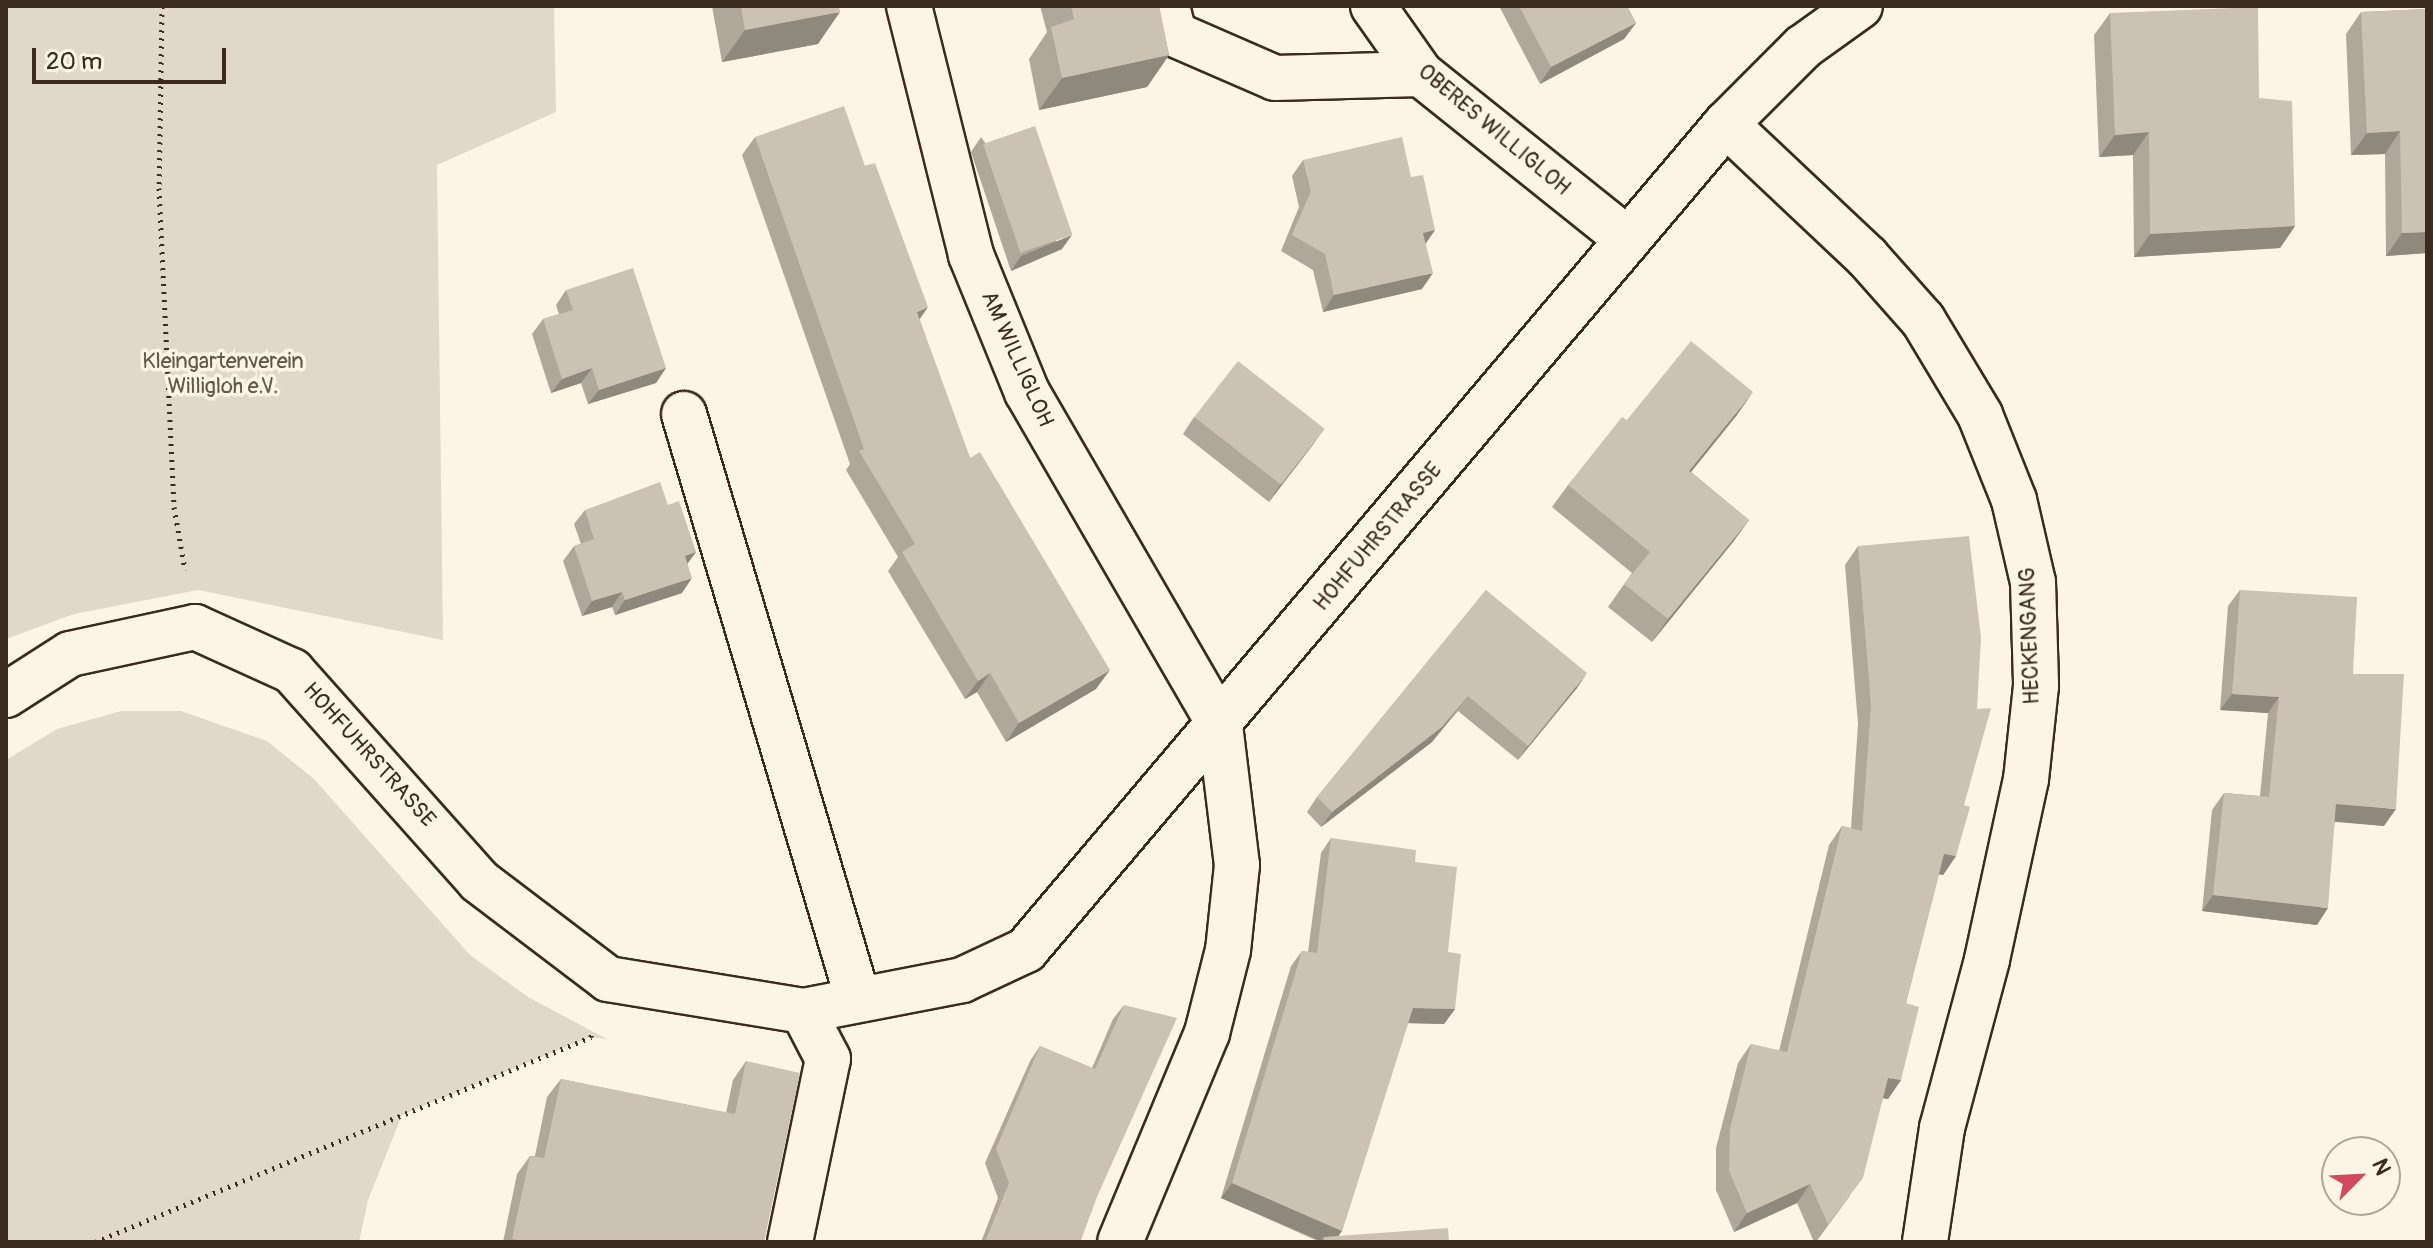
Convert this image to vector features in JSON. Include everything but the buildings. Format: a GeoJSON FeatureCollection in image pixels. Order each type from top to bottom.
{"type":"FeatureCollection","features":[{"type":"Feature","properties":{"kind":"street","name":"AM WILLIGLOH"},"geometry":{"type":"LineString","coordinates":[[909,6],[971,255],[1027,392],[1220,725]]}},
{"type":"Feature","properties":{"kind":"street"},"geometry":{"type":"LineString","coordinates":[[1167,6],[1174,34],[1275,78],[1421,74]]}},
{"type":"Feature","properties":{"kind":"street","name":"OBERES WILLIGLOH"},"geometry":{"type":"LineString","coordinates":[[1373,6],[1421,74],[1628,240]]}},
{"type":"Feature","properties":{"kind":"street","name":"HOHFUHRSTRASSE"},"geometry":{"type":"LineString","coordinates":[[195,627],[292,671],[479,881],[608,979],[803,1011],[962,980],[1026,950],[1220,725],[1726,124],[1803,47],[1860,6]]}},
{"type":"Feature","properties":{"kind":"street","name":"HECKENGANG"},"geometry":{"type":"LineString","coordinates":[[1726,124],[1867,257],[1923,320],[1980,415],[2014,500],[2033,582],[2036,686],[2026,779],[1987,960],[1942,1128],[1925,1242]]}},
{"type":"Feature","properties":{"kind":"street"},"geometry":{"type":"LineString","coordinates":[[684,414],[858,999]]}},
{"type":"Feature","properties":{"kind":"street"},"geometry":{"type":"LineString","coordinates":[[6,695],[70,654],[195,627]]}},
{"type":"Feature","properties":{"kind":"street"},"geometry":{"type":"LineString","coordinates":[[1120,1242],[1201,1048],[1228,950],[1237,865],[1220,725]]}},
{"type":"Feature","properties":{"kind":"street"},"geometry":{"type":"LineString","coordinates":[[790,1242],[828,1059],[803,1011]]}},
{"type":"Feature","properties":{"kind":"path"},"geometry":{"type":"LineString","coordinates":[[162,6],[159,188],[174,507],[195,627]]}},
{"type":"Feature","properties":{"kind":"path"},"geometry":{"type":"LineString","coordinates":[[95,1242],[591,1037],[608,979]]}},
{"type":"Feature","properties":{"kind":"green space","name":"Kleingartenverein Willigloh e.V."},"geometry":{"type":"Polygon","coordinates":[[[6,6],[554,6],[556,112],[437,165],[443,640],[198,590],[74,614],[6,639],[6,6]]]}},
{"type":"Feature","properties":{"kind":"green space"},"geometry":{"type":"Polygon","coordinates":[[[121,711],[181,711],[267,741],[314,779],[470,955],[528,997],[607,1039],[590,1037],[402,1115],[368,1200],[359,1242],[6,1242],[6,760],[57,729],[121,711]]]}}]}
